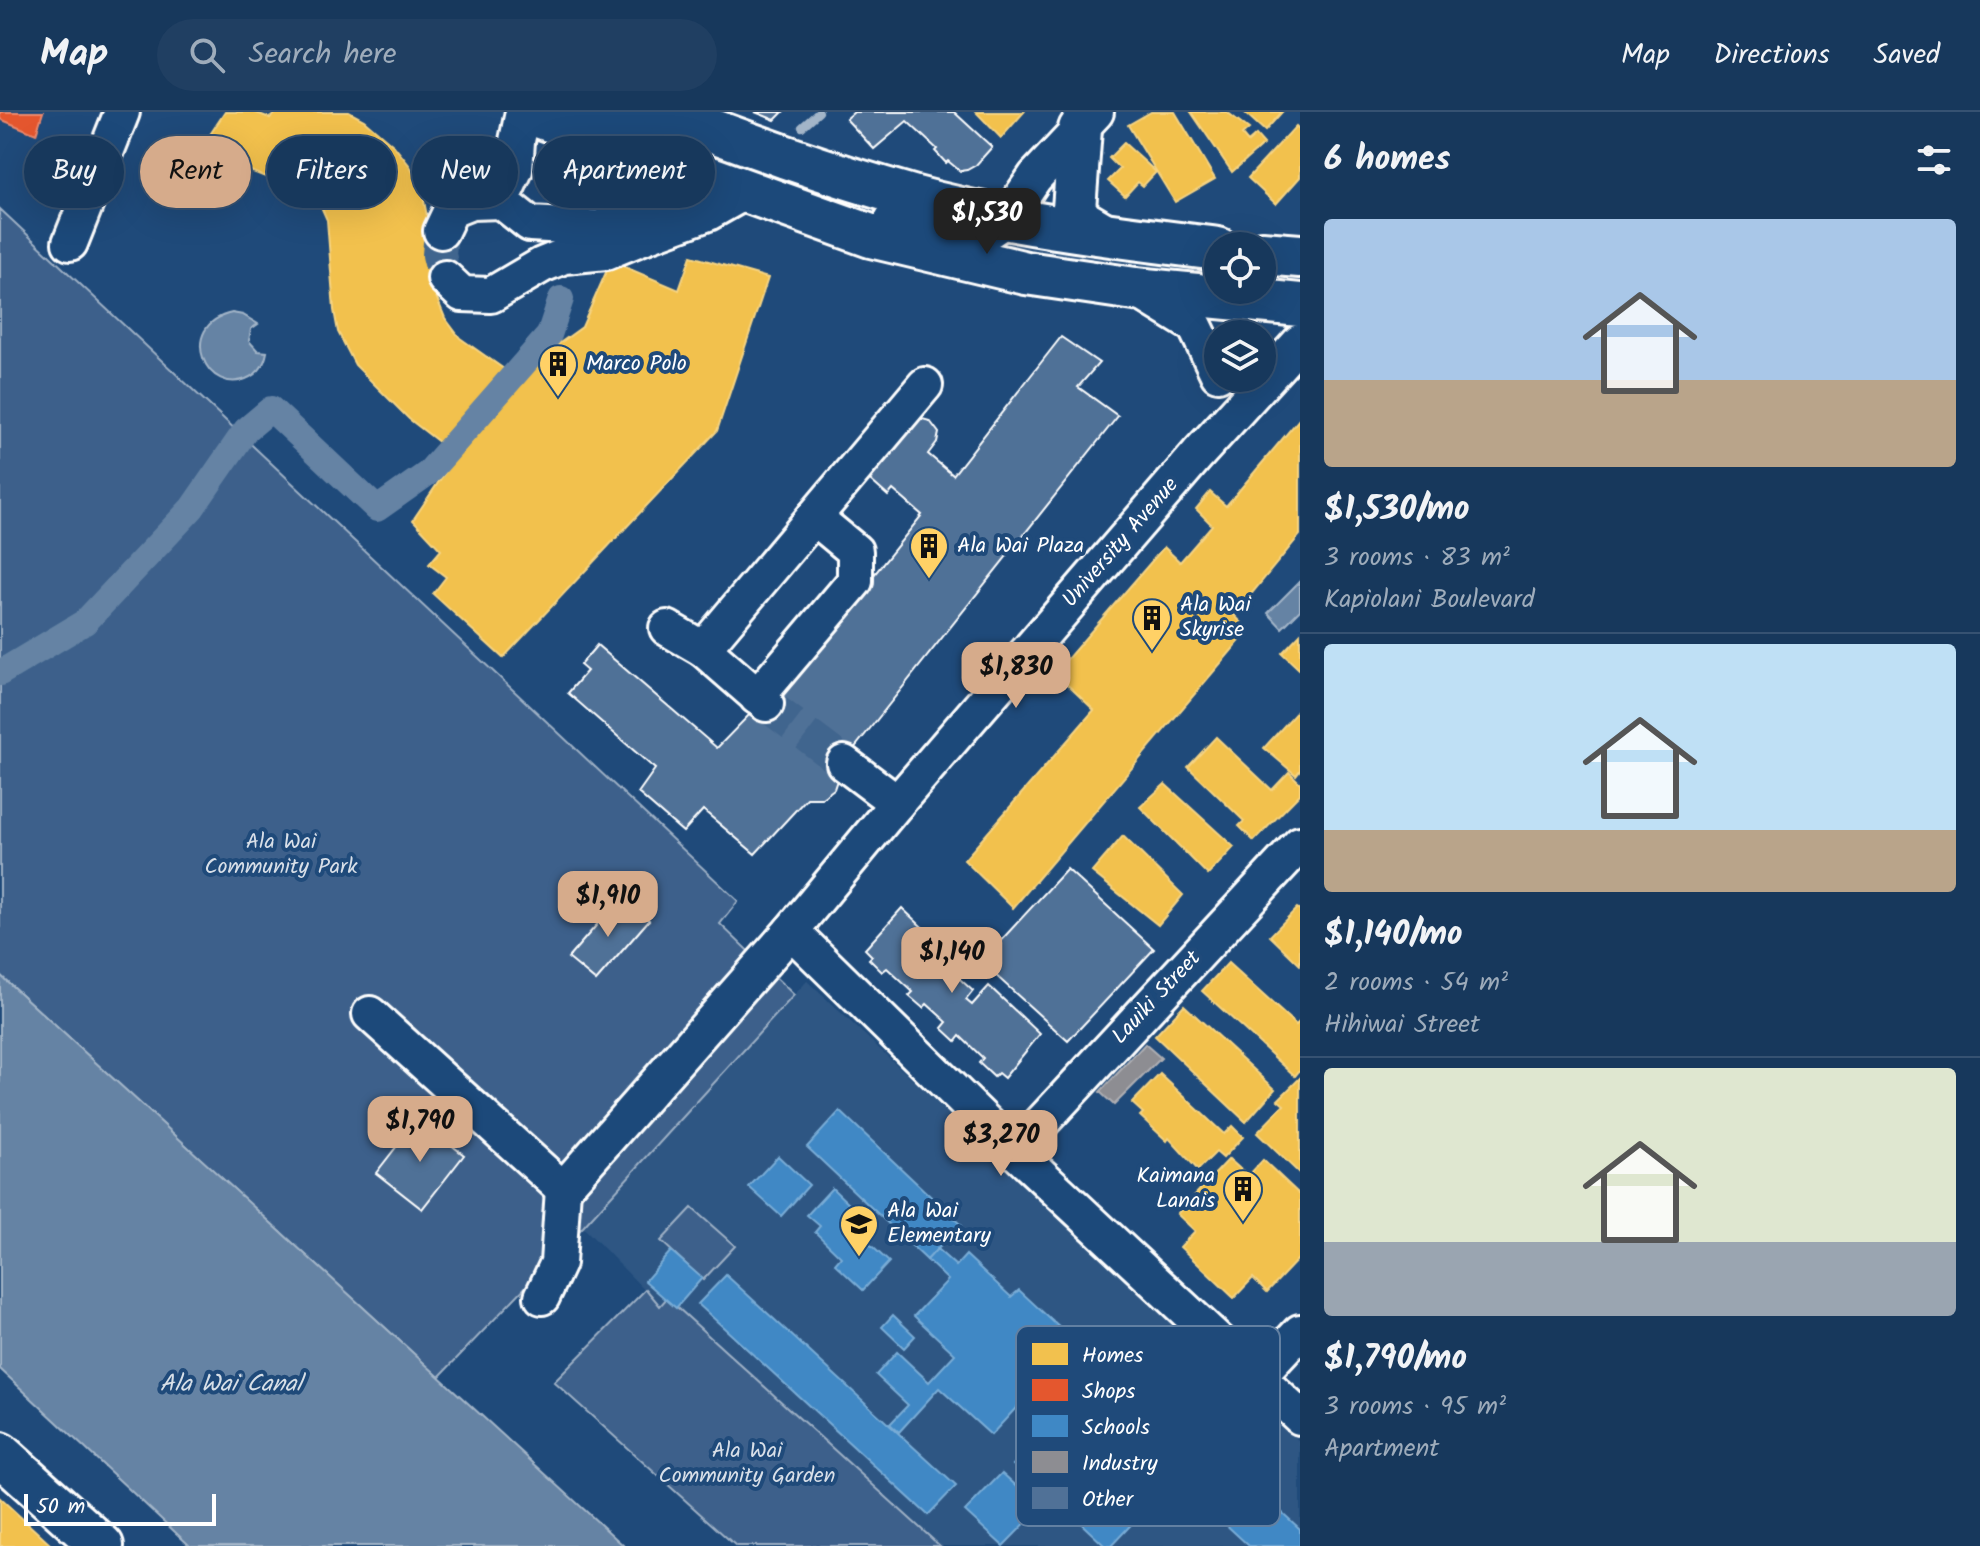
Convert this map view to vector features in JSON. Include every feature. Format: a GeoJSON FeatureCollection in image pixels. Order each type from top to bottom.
{"type":"FeatureCollection","features":[{"type":"Feature","properties":{"kind":"main road"},"geometry":{"type":"LineString","coordinates":[[525,112],[584,136]]}},
{"type":"Feature","properties":{"kind":"main road"},"geometry":{"type":"LineString","coordinates":[[672,114],[771,152],[912,197],[1007,218],[1204,247]]}},
{"type":"Feature","properties":{"kind":"main road"},"geometry":{"type":"LineString","coordinates":[[1088,120],[1074,209],[1082,221],[1102,233]]}},
{"type":"Feature","properties":{"kind":"main road"},"geometry":{"type":"LineString","coordinates":[[715,181],[871,236],[1026,273],[1135,289],[1300,305]]}},
{"type":"Feature","properties":{"kind":"main road"},"geometry":{"type":"LineString","coordinates":[[1276,254],[1300,256]]}},
{"type":"Feature","properties":{"kind":"main road"},"geometry":{"type":"LineString","coordinates":[[1026,273],[1055,261],[1095,257],[1204,269]]}},
{"type":"Feature","properties":{"kind":"main road"},"geometry":{"type":"LineString","coordinates":[[1276,278],[1300,281]]}},
{"type":"Feature","properties":{"kind":"main road"},"geometry":{"type":"LineString","coordinates":[[0,1454],[102,1546]]}},
{"type":"Feature","properties":{"kind":"street"},"geometry":{"type":"LineString","coordinates":[[70,243],[122,112]]}},
{"type":"Feature","properties":{"kind":"street"},"geometry":{"type":"LineString","coordinates":[[518,137],[525,112]]}},
{"type":"Feature","properties":{"kind":"street"},"geometry":{"type":"LineString","coordinates":[[579,112],[621,126],[665,123],[672,114]]}},
{"type":"Feature","properties":{"kind":"street"},"geometry":{"type":"LineString","coordinates":[[672,114],[678,136]]}},
{"type":"Feature","properties":{"kind":"street"},"geometry":{"type":"LineString","coordinates":[[445,278],[462,294],[491,295],[542,265],[564,256],[606,252],[756,196],[805,199],[960,234],[990,230],[1007,218],[1035,177],[1088,120]]}},
{"type":"Feature","properties":{"kind":"street"},"geometry":{"type":"LineString","coordinates":[[441,231],[451,210],[456,208]]}},
{"type":"Feature","properties":{"kind":"street"},"geometry":{"type":"LineString","coordinates":[[510,208],[530,224],[602,228],[628,208]]}},
{"type":"Feature","properties":{"kind":"street"},"geometry":{"type":"LineString","coordinates":[[645,236],[654,208]]}},
{"type":"Feature","properties":{"kind":"street"},"geometry":{"type":"LineString","coordinates":[[1007,218],[1017,255],[1026,273]]}},
{"type":"Feature","properties":{"kind":"street"},"geometry":{"type":"LineString","coordinates":[[1135,289],[1195,326],[1204,345]]}},
{"type":"Feature","properties":{"kind":"street","name":"University Avenue"},"geometry":{"type":"LineString","coordinates":[[563,1189],[791,931],[897,803],[1198,454],[1300,342]]}},
{"type":"Feature","properties":{"kind":"street"},"geometry":{"type":"LineString","coordinates":[[703,649],[925,385]]}},
{"type":"Feature","properties":{"kind":"street"},"geometry":{"type":"LineString","coordinates":[[1198,454],[1219,420],[1223,392]]}},
{"type":"Feature","properties":{"kind":"street"},"geometry":{"type":"LineString","coordinates":[[667,628],[703,649],[762,700],[855,581],[855,551],[814,517]]}},
{"type":"Feature","properties":{"kind":"street"},"geometry":{"type":"LineString","coordinates":[[844,763],[897,803]]}},
{"type":"Feature","properties":{"kind":"street","name":"Lauiki Street"},"geometry":{"type":"LineString","coordinates":[[1015,1151],[1300,844]]}},
{"type":"Feature","properties":{"kind":"street"},"geometry":{"type":"LineString","coordinates":[[791,931],[1015,1151],[1203,1326]]}},
{"type":"Feature","properties":{"kind":"street"},"geometry":{"type":"LineString","coordinates":[[370,1014],[563,1189],[558,1263],[542,1297]]}},
{"type":"Feature","properties":{"kind":"street"},"geometry":{"type":"LineString","coordinates":[[1280,1353],[1300,1332]]}},
{"type":"Feature","properties":{"kind":"street"},"geometry":{"type":"LineString","coordinates":[[1280,1398],[1300,1417]]}},
{"type":"Feature","properties":{"kind":"shaded area","name":"Ala Wai Elementary"},"geometry":{"type":"Polygon","coordinates":[[[807,981],[1176,1326],[1016,1326],[1016,1526],[1280,1526],[1280,1423],[1300,1442],[1300,1546],[940,1546],[668,1299],[660,1306],[583,1227],[807,981]]]}},
{"type":"Feature","properties":{"kind":"green space","name":"Ala Wai Community Park"},"geometry":{"type":"Polygon","coordinates":[[[0,209],[738,901],[720,924],[794,995],[583,1227],[439,1377],[0,975],[0,209]]]}},
{"type":"Feature","properties":{"kind":"green space"},"geometry":{"type":"Polygon","coordinates":[[[692,1208],[735,1246],[703,1280],[661,1241],[692,1208]]]}},
{"type":"Feature","properties":{"kind":"green space","name":"Ala Wai Community Garden"},"geometry":{"type":"Polygon","coordinates":[[[646,1289],[660,1306],[667,1298],[940,1546],[736,1546],[554,1382],[646,1289]]]}},
{"type":"Feature","properties":{"kind":"water"},"geometry":{"type":"Polygon","coordinates":[[[232,313],[243,315],[258,324],[251,329],[249,341],[258,351],[267,352],[257,373],[234,381],[221,378],[210,370],[203,358],[201,345],[205,331],[215,320],[232,313]]]}},
{"type":"Feature","properties":{"kind":"water"},"geometry":{"type":"Polygon","coordinates":[[[1300,581],[1300,610],[1282,628],[1268,613],[1300,581]]]}},
{"type":"Feature","properties":{"kind":"water","name":"Ala Wai Canal"},"geometry":{"type":"Polygon","coordinates":[[[0,975],[624,1546],[190,1546],[0,1369],[0,975]]]}},
{"type":"Feature","properties":{"kind":"building: Homes","name":"Marco Polo"},"geometry":{"type":"Polygon","coordinates":[[[225,112],[254,112],[270,118],[277,112],[349,112],[382,136],[267,136],[267,177],[251,171],[251,136],[209,136],[225,112]]]}},
{"type":"Feature","properties":{"kind":"building: Homes"},"geometry":{"type":"Polygon","coordinates":[[[976,112],[1024,112],[1001,138],[976,112]]]}},
{"type":"Feature","properties":{"kind":"building: Homes"},"geometry":{"type":"Polygon","coordinates":[[[1151,112],[1175,112],[1215,179],[1175,202],[1128,125],[1151,112]]]}},
{"type":"Feature","properties":{"kind":"building: Homes"},"geometry":{"type":"Polygon","coordinates":[[[1191,112],[1227,112],[1249,129],[1242,135],[1248,142],[1256,135],[1264,144],[1232,172],[1191,112]]]}},
{"type":"Feature","properties":{"kind":"building: Homes"},"geometry":{"type":"Polygon","coordinates":[[[1244,112],[1282,112],[1265,131],[1244,112]]]}},
{"type":"Feature","properties":{"kind":"building: Homes"},"geometry":{"type":"Polygon","coordinates":[[[1296,126],[1300,130],[1300,177],[1276,204],[1248,178],[1296,126]]]}},
{"type":"Feature","properties":{"kind":"building: Homes"},"geometry":{"type":"Polygon","coordinates":[[[1124,143],[1156,172],[1143,186],[1138,182],[1125,196],[1108,181],[1120,169],[1109,158],[1124,143]]]}},
{"type":"Feature","properties":{"kind":"building: Homes","name":"Marco Polo"},"geometry":{"type":"Polygon","coordinates":[[[396,148],[412,170],[412,208],[425,208],[429,279],[445,318],[460,338],[514,376],[582,327],[611,261],[679,290],[691,256],[768,278],[717,431],[503,658],[433,594],[446,577],[429,564],[441,550],[413,520],[460,450],[439,442],[409,419],[355,365],[338,332],[327,220],[322,208],[396,208],[396,148]]]}},
{"type":"Feature","properties":{"kind":"building: Homes","name":"Ala Wai Skyrise"},"geometry":{"type":"Polygon","coordinates":[[[1300,418],[1300,535],[1234,615],[1249,630],[1013,908],[964,860],[1094,710],[1055,673],[1164,547],[1180,562],[1212,525],[1196,509],[1210,492],[1226,506],[1300,418]]]}},
{"type":"Feature","properties":{"kind":"building: Homes"},"geometry":{"type":"Polygon","coordinates":[[[1300,634],[1300,670],[1282,653],[1300,634]]]}},
{"type":"Feature","properties":{"kind":"building: Homes"},"geometry":{"type":"Polygon","coordinates":[[[1300,708],[1300,770],[1296,775],[1264,748],[1300,708]]]}},
{"type":"Feature","properties":{"kind":"building: Homes"},"geometry":{"type":"Polygon","coordinates":[[[1216,737],[1272,790],[1289,772],[1300,783],[1300,794],[1254,841],[1239,826],[1244,821],[1188,767],[1216,737]]]}},
{"type":"Feature","properties":{"kind":"building: Homes"},"geometry":{"type":"Polygon","coordinates":[[[1165,784],[1234,847],[1208,875],[1140,807],[1165,784]]]}},
{"type":"Feature","properties":{"kind":"building: Homes"},"geometry":{"type":"Polygon","coordinates":[[[1123,836],[1183,895],[1158,925],[1092,872],[1123,836]]]}},
{"type":"Feature","properties":{"kind":"building: Homes"},"geometry":{"type":"Polygon","coordinates":[[[1297,908],[1300,910],[1300,965],[1270,936],[1297,908]]]}},
{"type":"Feature","properties":{"kind":"building: Homes"},"geometry":{"type":"Polygon","coordinates":[[[1228,963],[1296,1025],[1300,1021],[1300,1070],[1295,1076],[1202,991],[1228,963]]]}},
{"type":"Feature","properties":{"kind":"building: Homes"},"geometry":{"type":"Polygon","coordinates":[[[1184,1005],[1275,1089],[1246,1122],[1155,1036],[1184,1005]]]}},
{"type":"Feature","properties":{"kind":"building: Homes"},"geometry":{"type":"Polygon","coordinates":[[[1160,1074],[1224,1134],[1232,1126],[1243,1137],[1223,1158],[1216,1152],[1198,1170],[1169,1138],[1167,1141],[1140,1116],[1143,1113],[1132,1103],[1160,1074]]]}},
{"type":"Feature","properties":{"kind":"building: Homes"},"geometry":{"type":"Polygon","coordinates":[[[1300,1078],[1300,1174],[1257,1133],[1284,1105],[1278,1100],[1300,1078]]]}},
{"type":"Feature","properties":{"kind":"building: Homes","name":"Kaimana Lanais"},"geometry":{"type":"Polygon","coordinates":[[[1229,1159],[1248,1176],[1263,1160],[1300,1195],[1300,1257],[1267,1292],[1253,1278],[1234,1298],[1180,1247],[1195,1231],[1177,1214],[1229,1159]]]}},
{"type":"Feature","properties":{"kind":"building: Homes"},"geometry":{"type":"Polygon","coordinates":[[[0,1498],[52,1546],[0,1546],[0,1498]]]}},
{"type":"Feature","properties":{"kind":"building: Shops"},"geometry":{"type":"Polygon","coordinates":[[[0,112],[43,112],[36,134],[0,119],[0,112]]]}},
{"type":"Feature","properties":{"kind":"building: Schools"},"geometry":{"type":"Polygon","coordinates":[[[840,1111],[961,1225],[927,1260],[807,1147],[840,1111]]]}},
{"type":"Feature","properties":{"kind":"building: Schools"},"geometry":{"type":"Polygon","coordinates":[[[778,1156],[809,1185],[781,1216],[749,1187],[778,1156]]]}},
{"type":"Feature","properties":{"kind":"building: Schools"},"geometry":{"type":"Polygon","coordinates":[[[832,1188],[874,1228],[864,1239],[889,1262],[863,1290],[835,1264],[841,1257],[815,1232],[820,1226],[807,1215],[832,1188]]]}},
{"type":"Feature","properties":{"kind":"building: Schools"},"geometry":{"type":"Polygon","coordinates":[[[937,1249],[956,1266],[966,1255],[1011,1297],[1019,1290],[1058,1326],[1016,1326],[1016,1408],[991,1435],[939,1388],[899,1432],[890,1424],[908,1405],[876,1375],[897,1352],[929,1382],[955,1354],[914,1316],[948,1280],[927,1260],[937,1249]]]}},
{"type":"Feature","properties":{"kind":"building: Schools"},"geometry":{"type":"Polygon","coordinates":[[[671,1251],[702,1278],[676,1308],[645,1281],[671,1251]]]}},
{"type":"Feature","properties":{"kind":"building: Schools"},"geometry":{"type":"Polygon","coordinates":[[[726,1275],[956,1486],[928,1515],[698,1304],[726,1275]]]}},
{"type":"Feature","properties":{"kind":"building: Schools"},"geometry":{"type":"Polygon","coordinates":[[[893,1315],[915,1336],[904,1348],[882,1327],[893,1315]]]}},
{"type":"Feature","properties":{"kind":"building: Schools"},"geometry":{"type":"Polygon","coordinates":[[[1002,1473],[1016,1486],[1016,1526],[1023,1526],[1003,1546],[965,1511],[1002,1473]]]}},
{"type":"Feature","properties":{"kind":"building: Schools"},"geometry":{"type":"Polygon","coordinates":[[[1280,1511],[1300,1529],[1300,1546],[1249,1546],[1227,1526],[1280,1526],[1280,1511]]]}},
{"type":"Feature","properties":{"kind":"building: Schools"},"geometry":{"type":"Polygon","coordinates":[[[1084,1526],[1130,1526],[1111,1546],[1105,1546],[1084,1526]]]}},
{"type":"Feature","properties":{"kind":"building: Industry"},"geometry":{"type":"Polygon","coordinates":[[[1145,1044],[1161,1058],[1114,1105],[1100,1092],[1145,1044]]]}},
{"type":"Feature","properties":{"kind":"building: Other"},"geometry":{"type":"Polygon","coordinates":[[[755,112],[783,112],[775,120],[755,112]]]}},
{"type":"Feature","properties":{"kind":"building: Other"},"geometry":{"type":"Polygon","coordinates":[[[854,112],[954,112],[992,147],[976,165],[960,171],[948,161],[946,163],[935,151],[937,149],[907,121],[874,149],[846,119],[854,112]]]}},
{"type":"Feature","properties":{"kind":"building: Other","name":"Ala Wai Plaza"},"geometry":{"type":"Polygon","coordinates":[[[1061,337],[1099,363],[1078,387],[1118,416],[849,755],[835,776],[834,789],[822,798],[807,798],[755,854],[703,810],[683,832],[638,793],[655,769],[568,693],[587,671],[580,665],[597,645],[717,748],[749,715],[757,721],[922,515],[893,490],[888,496],[861,472],[919,418],[930,421],[939,433],[937,442],[928,454],[953,475],[1061,337]]]}},
{"type":"Feature","properties":{"kind":"building: Other"},"geometry":{"type":"Polygon","coordinates":[[[1067,869],[1154,949],[1068,1041],[981,962],[1067,869]]]}},
{"type":"Feature","properties":{"kind":"building: Other"},"geometry":{"type":"Polygon","coordinates":[[[621,897],[649,920],[596,981],[568,958],[621,897]]]}},
{"type":"Feature","properties":{"kind":"building: Other"},"geometry":{"type":"Polygon","coordinates":[[[902,908],[956,959],[948,968],[973,991],[966,1000],[972,1005],[989,986],[1040,1034],[1004,1078],[998,1073],[994,1077],[979,1063],[983,1058],[960,1036],[956,1041],[942,1028],[947,1022],[927,1004],[923,1008],[909,996],[913,992],[887,968],[882,972],[869,959],[872,956],[865,949],[902,908]]]}},
{"type":"Feature","properties":{"kind":"building: Other"},"geometry":{"type":"Polygon","coordinates":[[[418,1119],[464,1155],[422,1209],[376,1173],[418,1119]]]}},
{"type":"Feature","properties":{"kind":"waterway"},"geometry":{"type":"LineString","coordinates":[[802,127],[819,112]]}},
{"type":"Feature","properties":{"kind":"waterway"},"geometry":{"type":"LineString","coordinates":[[0,673],[85,622],[192,508],[246,430],[271,409],[377,509],[428,473],[549,335],[561,299]]}},
{"type":"Feature","properties":{"kind":"tunnel"},"geometry":{"type":"LineString","coordinates":[[441,231],[439,255],[445,278]]}},
{"type":"Feature","properties":{"kind":"tunnel"},"geometry":{"type":"LineString","coordinates":[[766,704],[844,763]]}},
{"type":"Feature","properties":{"kind":"place","name":"Marco Polo"},"geometry":{"type":"Point","coordinates":[558,398]}},
{"type":"Feature","properties":{"kind":"place","name":"Ala Wai Plaza"},"geometry":{"type":"Point","coordinates":[929,580]}},
{"type":"Feature","properties":{"kind":"place","name":"Ala Wai Skyrise"},"geometry":{"type":"Point","coordinates":[1152,652]}},
{"type":"Feature","properties":{"kind":"place","name":"Kaimana Lanais"},"geometry":{"type":"Point","coordinates":[1243,1223]}},
{"type":"Feature","properties":{"kind":"place","name":"Ala Wai Elementary"},"geometry":{"type":"Point","coordinates":[859,1258]}}]}
